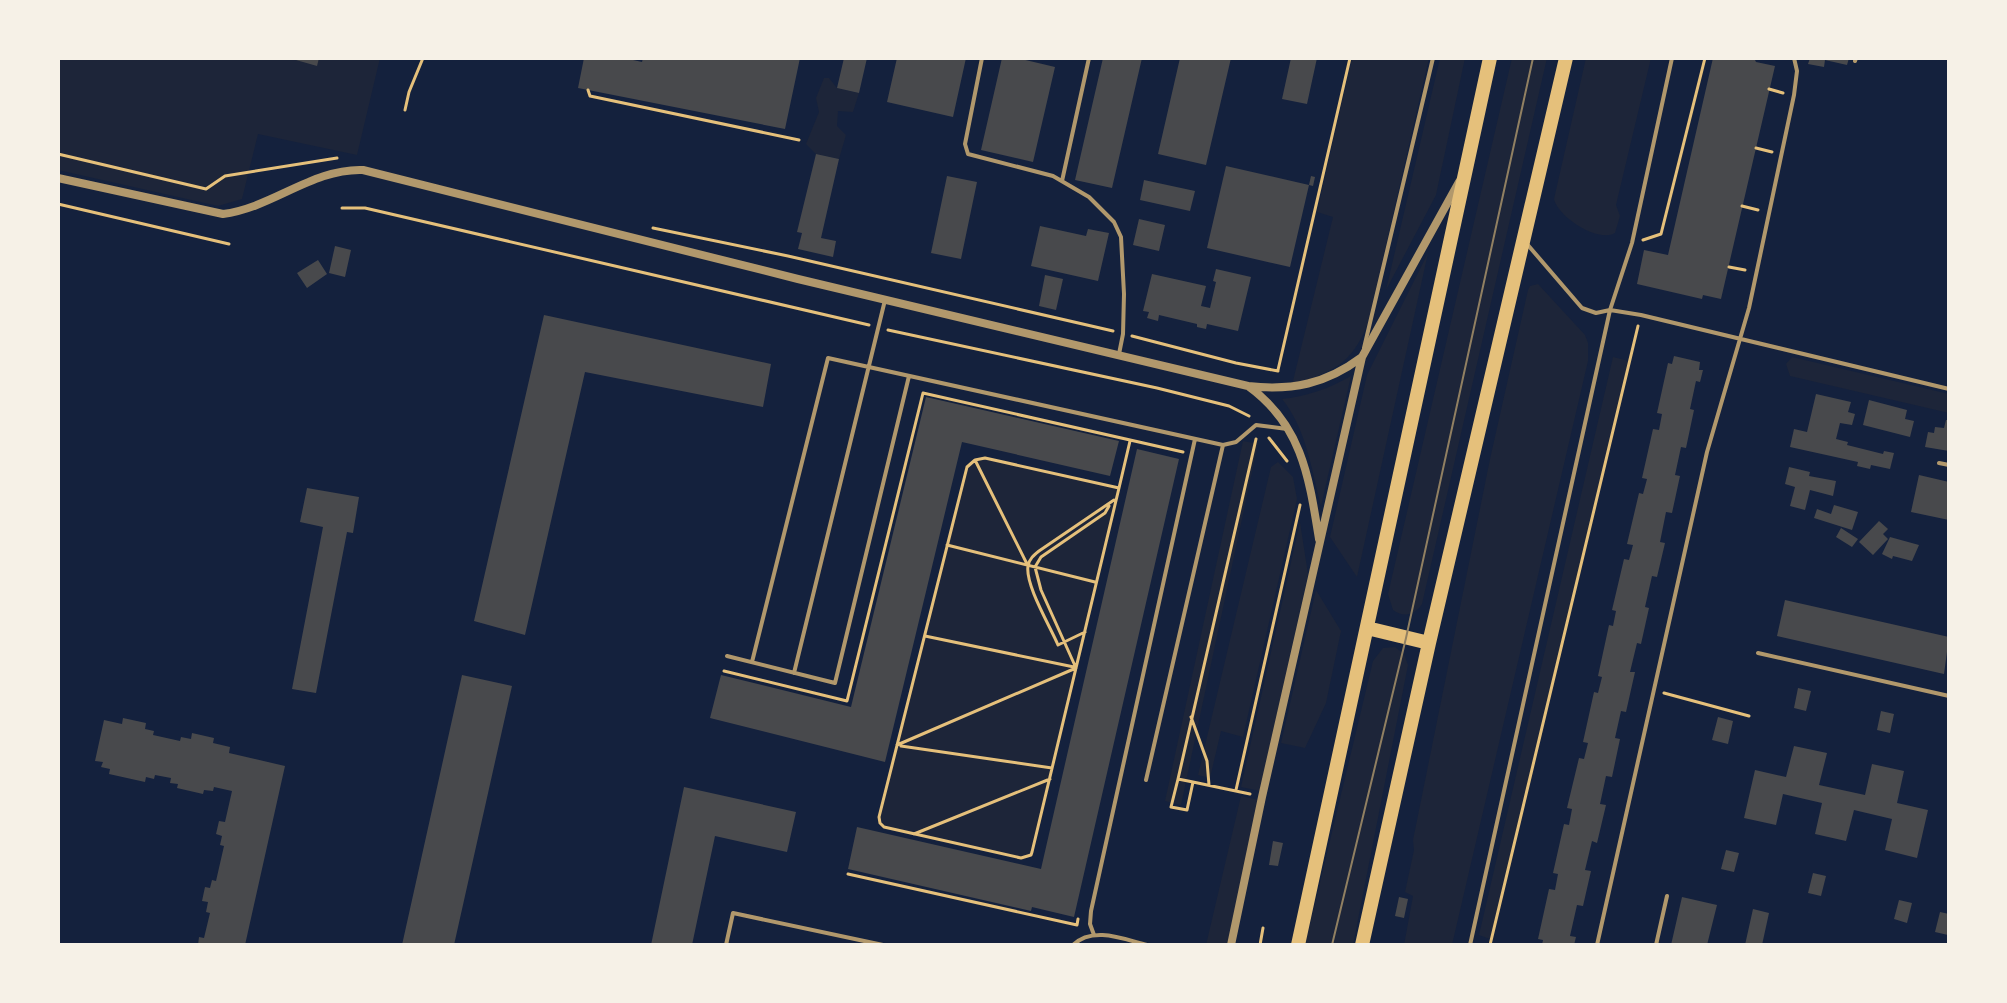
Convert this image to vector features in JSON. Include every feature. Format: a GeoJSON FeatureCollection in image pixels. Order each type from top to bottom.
{"type":"FeatureCollection","features":[{"type":"Feature","properties":{"kind":"main road"},"geometry":{"type":"LineString","coordinates":[[1298,945],[1490,58]]}},
{"type":"Feature","properties":{"kind":"main road"},"geometry":{"type":"LineString","coordinates":[[1362,945],[1566,58]]}},
{"type":"Feature","properties":{"kind":"main road"},"geometry":{"type":"LineString","coordinates":[[1367,628],[1429,643]]}},
{"type":"Feature","properties":{"kind":"street"},"geometry":{"type":"LineString","coordinates":[[58,178],[223,214],[240,212],[337,172],[363,170],[885,300],[1248,386],[1274,389],[1309,385],[1323,381],[1362,357]]}},
{"type":"Feature","properties":{"kind":"street"},"geometry":{"type":"LineString","coordinates":[[1231,945],[1362,357],[1463,175]]}},
{"type":"Feature","properties":{"kind":"street"},"geometry":{"type":"LineString","coordinates":[[1248,386],[1269,401],[1289,429],[1306,471],[1320,544]]}},
{"type":"Feature","properties":{"kind":"lane"},"geometry":{"type":"LineString","coordinates":[[982,58],[965,144],[968,154],[1053,176],[1089,197],[1114,222],[1121,237],[1124,294],[1119,356]]}},
{"type":"Feature","properties":{"kind":"lane"},"geometry":{"type":"LineString","coordinates":[[1062,181],[1089,58]]}},
{"type":"Feature","properties":{"kind":"lane"},"geometry":{"type":"LineString","coordinates":[[1362,357],[1433,58]]}},
{"type":"Feature","properties":{"kind":"lane"},"geometry":{"type":"LineString","coordinates":[[1470,945],[1610,310],[1632,243],[1672,58]]}},
{"type":"Feature","properties":{"kind":"lane"},"geometry":{"type":"LineString","coordinates":[[1597,945],[1707,452],[1749,308],[1794,95],[1797,71],[1794,58]]}},
{"type":"Feature","properties":{"kind":"lane"},"geometry":{"type":"LineString","coordinates":[[1523,239],[1582,308],[1596,313],[1610,310],[1641,315],[1949,389]]}},
{"type":"Feature","properties":{"kind":"lane"},"geometry":{"type":"LineString","coordinates":[[794,673],[885,300]]}},
{"type":"Feature","properties":{"kind":"lane"},"geometry":{"type":"LineString","coordinates":[[752,662],[828,358],[1223,445],[1236,442],[1259,425],[1289,429]]}},
{"type":"Feature","properties":{"kind":"lane"},"geometry":{"type":"LineString","coordinates":[[727,656],[835,683],[909,376]]}},
{"type":"Feature","properties":{"kind":"lane"},"geometry":{"type":"LineString","coordinates":[[1094,935],[1090,924],[1091,911],[1195,439]]}},
{"type":"Feature","properties":{"kind":"lane"},"geometry":{"type":"LineString","coordinates":[[1146,780],[1223,445]]}},
{"type":"Feature","properties":{"kind":"lane"},"geometry":{"type":"LineString","coordinates":[[1939,463],[1949,465]]}},
{"type":"Feature","properties":{"kind":"lane"},"geometry":{"type":"LineString","coordinates":[[1758,653],[1949,696]]}},
{"type":"Feature","properties":{"kind":"lane"},"geometry":{"type":"LineString","coordinates":[[1656,945],[1667,896]]}},
{"type":"Feature","properties":{"kind":"lane"},"geometry":{"type":"LineString","coordinates":[[726,945],[733,913],[883,945]]}},
{"type":"Feature","properties":{"kind":"lane"},"geometry":{"type":"LineString","coordinates":[[1073,945],[1094,935],[1147,945]]}},
{"type":"Feature","properties":{"kind":"path"},"geometry":{"type":"LineString","coordinates":[[405,110],[423,58]]}},
{"type":"Feature","properties":{"kind":"path"},"geometry":{"type":"LineString","coordinates":[[1274,389],[1350,58]]}},
{"type":"Feature","properties":{"kind":"path"},"geometry":{"type":"LineString","coordinates":[[1632,243],[1661,234],[1705,58]]}},
{"type":"Feature","properties":{"kind":"path"},"geometry":{"type":"LineString","coordinates":[[1769,89],[1783,93]]}},
{"type":"Feature","properties":{"kind":"path"},"geometry":{"type":"LineString","coordinates":[[588,90],[590,96],[799,140]]}},
{"type":"Feature","properties":{"kind":"path"},"geometry":{"type":"LineString","coordinates":[[1756,148],[1772,152]]}},
{"type":"Feature","properties":{"kind":"path"},"geometry":{"type":"LineString","coordinates":[[58,204],[229,244]]}},
{"type":"Feature","properties":{"kind":"path"},"geometry":{"type":"LineString","coordinates":[[1742,206],[1758,210]]}},
{"type":"Feature","properties":{"kind":"path"},"geometry":{"type":"LineString","coordinates":[[342,208],[365,208],[878,327],[1197,397],[1243,411],[1259,425],[1291,465]]}},
{"type":"Feature","properties":{"kind":"path"},"geometry":{"type":"LineString","coordinates":[[1729,267],[1745,270]]}},
{"type":"Feature","properties":{"kind":"path"},"geometry":{"type":"LineString","coordinates":[[1490,945],[1641,315]]}},
{"type":"Feature","properties":{"kind":"path"},"geometry":{"type":"LineString","coordinates":[[923,393],[1130,440],[1119,488],[1096,583],[1085,632],[1032,852],[1028,857],[1021,858],[884,827],[879,820],[967,467],[975,460],[985,458],[1119,488]]}},
{"type":"Feature","properties":{"kind":"path"},"geometry":{"type":"LineString","coordinates":[[1193,782],[1187,810],[1171,807],[1259,425]]}},
{"type":"Feature","properties":{"kind":"path"},"geometry":{"type":"LineString","coordinates":[[975,460],[1028,566],[1033,590],[1058,645],[1085,632]]}},
{"type":"Feature","properties":{"kind":"path"},"geometry":{"type":"LineString","coordinates":[[1236,790],[1301,497]]}},
{"type":"Feature","properties":{"kind":"path"},"geometry":{"type":"LineString","coordinates":[[1028,566],[1039,551],[1116,499]]}},
{"type":"Feature","properties":{"kind":"path"},"geometry":{"type":"LineString","coordinates":[[1076,668],[1041,590],[1035,567],[1046,553],[1108,511],[1109,504]]}},
{"type":"Feature","properties":{"kind":"path"},"geometry":{"type":"LineString","coordinates":[[947,545],[1096,583]]}},
{"type":"Feature","properties":{"kind":"path"},"geometry":{"type":"LineString","coordinates":[[925,636],[1076,668]]}},
{"type":"Feature","properties":{"kind":"path"},"geometry":{"type":"LineString","coordinates":[[897,745],[1076,668]]}},
{"type":"Feature","properties":{"kind":"path"},"geometry":{"type":"LineString","coordinates":[[1653,691],[1749,716]]}},
{"type":"Feature","properties":{"kind":"path"},"geometry":{"type":"LineString","coordinates":[[1191,717],[1207,761],[1209,785]]}},
{"type":"Feature","properties":{"kind":"path"},"geometry":{"type":"LineString","coordinates":[[897,745],[1052,768]]}},
{"type":"Feature","properties":{"kind":"path"},"geometry":{"type":"LineString","coordinates":[[914,834],[1050,779]]}},
{"type":"Feature","properties":{"kind":"path"},"geometry":{"type":"LineString","coordinates":[[1178,779],[1262,797]]}},
{"type":"Feature","properties":{"kind":"path"},"geometry":{"type":"LineString","coordinates":[[848,874],[1077,925]]}},
{"type":"Feature","properties":{"kind":"path"},"geometry":{"type":"LineString","coordinates":[[1260,945],[1263,928]]}},
{"type":"Feature","properties":{"kind":"shaded area"},"geometry":{"type":"Polygon","coordinates":[[[58,58],[380,58],[357,155],[258,134],[242,199],[218,206],[58,170],[58,58]]]}},
{"type":"Feature","properties":{"kind":"shaded area"},"geometry":{"type":"Polygon","coordinates":[[[1352,58],[1429,58],[1368,323],[1355,349],[1339,365],[1292,385],[1333,217],[1317,212],[1352,58]]]}},
{"type":"Feature","properties":{"kind":"shaded area"},"geometry":{"type":"Polygon","coordinates":[[[1440,58],[1465,58],[1436,195],[1386,290],[1440,58]]]}},
{"type":"Feature","properties":{"kind":"shaded area"},"geometry":{"type":"Polygon","coordinates":[[[1512,58],[1547,58],[1422,604],[1413,613],[1405,615],[1393,610],[1388,594],[1512,58]]]}},
{"type":"Feature","properties":{"kind":"shaded area"},"geometry":{"type":"Polygon","coordinates":[[[1586,58],[1651,58],[1616,205],[1620,216],[1615,233],[1608,235],[1589,231],[1571,220],[1554,199],[1586,58]]]}},
{"type":"Feature","properties":{"kind":"shaded area"},"geometry":{"type":"Polygon","coordinates":[[[824,78],[829,78],[837,88],[859,93],[853,112],[838,111],[837,126],[846,135],[839,159],[816,154],[806,144],[819,112],[816,98],[824,78]]]}},
{"type":"Feature","properties":{"kind":"shaded area"},"geometry":{"type":"Polygon","coordinates":[[[1428,253],[1357,577],[1330,537],[1367,375],[1428,253]]]}},
{"type":"Feature","properties":{"kind":"shaded area"},"geometry":{"type":"Polygon","coordinates":[[[1538,284],[1585,335],[1588,361],[1452,945],[1404,945],[1413,896],[1405,892],[1414,850],[1413,840],[1490,459],[1528,290],[1530,286],[1538,284]]]}},
{"type":"Feature","properties":{"kind":"shaded area"},"geometry":{"type":"Polygon","coordinates":[[[1613,357],[1629,361],[1490,939],[1479,935],[1613,357]]]}},
{"type":"Feature","properties":{"kind":"shaded area"},"geometry":{"type":"Polygon","coordinates":[[[1792,357],[1949,394],[1949,413],[1790,376],[1786,364],[1792,357]]]}},
{"type":"Feature","properties":{"kind":"shaded area"},"geometry":{"type":"Polygon","coordinates":[[[1351,376],[1321,506],[1303,436],[1282,399],[1318,391],[1351,376]]]}},
{"type":"Feature","properties":{"kind":"shaded area"},"geometry":{"type":"Polygon","coordinates":[[[1243,441],[1258,444],[1181,805],[1165,801],[1243,441]]]}},
{"type":"Feature","properties":{"kind":"shaded area"},"geometry":{"type":"Polygon","coordinates":[[[985,459],[1119,488],[1030,854],[1025,858],[884,826],[880,817],[967,467],[970,463],[985,459]]]}},
{"type":"Feature","properties":{"kind":"shaded area"},"geometry":{"type":"Polygon","coordinates":[[[1278,462],[1293,477],[1297,499],[1243,737],[1221,731],[1210,778],[1198,775],[1271,467],[1278,462]]]}},
{"type":"Feature","properties":{"kind":"shaded area"},"geometry":{"type":"Polygon","coordinates":[[[1300,522],[1308,574],[1260,791],[1241,787],[1300,522]]]}},
{"type":"Feature","properties":{"kind":"shaded area"},"geometry":{"type":"Polygon","coordinates":[[[1316,590],[1341,631],[1326,703],[1305,748],[1281,743],[1316,590]]]}},
{"type":"Feature","properties":{"kind":"shaded area"},"geometry":{"type":"Polygon","coordinates":[[[1395,647],[1404,654],[1408,665],[1353,945],[1305,945],[1373,661],[1383,648],[1395,647]]]}},
{"type":"Feature","properties":{"kind":"shaded area"},"geometry":{"type":"Polygon","coordinates":[[[1241,796],[1259,800],[1228,945],[1206,945],[1241,796]]]}},
{"type":"Feature","properties":{"kind":"building"},"geometry":{"type":"Polygon","coordinates":[[[289,58],[319,58],[317,66],[289,58]]]}},
{"type":"Feature","properties":{"kind":"building"},"geometry":{"type":"Polygon","coordinates":[[[584,58],[624,58],[642,62],[643,58],[800,58],[785,129],[578,88],[584,58]]]}},
{"type":"Feature","properties":{"kind":"building"},"geometry":{"type":"Polygon","coordinates":[[[844,58],[867,58],[859,93],[837,88],[844,58]]]}},
{"type":"Feature","properties":{"kind":"building"},"geometry":{"type":"Polygon","coordinates":[[[897,58],[966,58],[953,117],[887,102],[897,58]]]}},
{"type":"Feature","properties":{"kind":"building"},"geometry":{"type":"Polygon","coordinates":[[[1002,58],[1017,58],[1055,67],[1033,162],[981,150],[1002,58]]]}},
{"type":"Feature","properties":{"kind":"building"},"geometry":{"type":"Polygon","coordinates":[[[1103,58],[1142,58],[1112,188],[1075,180],[1103,58]]]}},
{"type":"Feature","properties":{"kind":"building"},"geometry":{"type":"Polygon","coordinates":[[[1180,58],[1231,58],[1206,165],[1158,154],[1180,58]]]}},
{"type":"Feature","properties":{"kind":"building"},"geometry":{"type":"Polygon","coordinates":[[[1291,58],[1317,58],[1307,104],[1282,99],[1291,58]]]}},
{"type":"Feature","properties":{"kind":"building"},"geometry":{"type":"Polygon","coordinates":[[[1713,58],[1754,58],[1756,62],[1775,66],[1721,299],[1703,295],[1702,299],[1637,284],[1644,250],[1668,255],[1713,58]]]}},
{"type":"Feature","properties":{"kind":"building"},"geometry":{"type":"Polygon","coordinates":[[[1810,58],[1849,58],[1847,65],[1825,60],[1824,67],[1808,64],[1810,58]]]}},
{"type":"Feature","properties":{"kind":"building"},"geometry":{"type":"Polygon","coordinates":[[[816,154],[839,159],[821,238],[836,241],[833,257],[798,249],[802,233],[797,232],[816,154]]]}},
{"type":"Feature","properties":{"kind":"building"},"geometry":{"type":"Polygon","coordinates":[[[1226,166],[1309,185],[1290,267],[1207,248],[1226,166]]]}},
{"type":"Feature","properties":{"kind":"building"},"geometry":{"type":"Polygon","coordinates":[[[947,176],[977,182],[961,259],[931,253],[947,176]]]}},
{"type":"Feature","properties":{"kind":"building"},"geometry":{"type":"Polygon","coordinates":[[[1144,180],[1195,191],[1190,211],[1140,200],[1144,180]]]}},
{"type":"Feature","properties":{"kind":"building"},"geometry":{"type":"Polygon","coordinates":[[[1139,219],[1165,225],[1159,251],[1133,245],[1139,219]]]}},
{"type":"Feature","properties":{"kind":"building"},"geometry":{"type":"Polygon","coordinates":[[[1040,226],[1086,236],[1088,229],[1109,233],[1098,281],[1031,266],[1040,226]]]}},
{"type":"Feature","properties":{"kind":"building"},"geometry":{"type":"Polygon","coordinates":[[[335,246],[351,250],[345,277],[329,273],[335,246]]]}},
{"type":"Feature","properties":{"kind":"building"},"geometry":{"type":"Polygon","coordinates":[[[318,260],[327,274],[307,288],[297,273],[318,260]]]}},
{"type":"Feature","properties":{"kind":"building"},"geometry":{"type":"Polygon","coordinates":[[[1216,269],[1251,277],[1238,331],[1207,324],[1206,329],[1159,315],[1158,321],[1147,318],[1149,312],[1143,311],[1152,274],[1206,286],[1201,306],[1210,308],[1216,269]]]}},
{"type":"Feature","properties":{"kind":"building"},"geometry":{"type":"Polygon","coordinates":[[[1045,275],[1063,279],[1056,310],[1039,306],[1045,275]]]}},
{"type":"Feature","properties":{"kind":"building"},"geometry":{"type":"Polygon","coordinates":[[[544,315],[771,364],[763,407],[585,372],[525,635],[474,621],[544,315]]]}},
{"type":"Feature","properties":{"kind":"building"},"geometry":{"type":"Polygon","coordinates":[[[1674,356],[1700,362],[1699,370],[1703,370],[1700,382],[1696,381],[1686,448],[1681,447],[1675,475],[1680,476],[1672,513],[1666,512],[1660,542],[1665,543],[1657,577],[1652,576],[1641,644],[1637,643],[1630,672],[1635,672],[1626,712],[1621,711],[1615,738],[1620,739],[1612,777],[1606,776],[1600,804],[1606,805],[1597,843],[1592,841],[1585,870],[1591,871],[1583,906],[1577,905],[1570,936],[1576,937],[1574,945],[1542,945],[1543,940],[1538,939],[1549,889],[1555,890],[1558,874],[1553,873],[1564,824],[1569,825],[1572,809],[1567,808],[1579,758],[1584,759],[1588,743],[1583,742],[1594,692],[1598,693],[1602,677],[1598,676],[1609,625],[1613,626],[1616,611],[1612,610],[1624,559],[1629,560],[1633,545],[1627,544],[1639,493],[1643,494],[1647,479],[1642,478],[1653,429],[1659,430],[1662,414],[1657,413],[1668,363],[1672,364],[1674,356]]]}},
{"type":"Feature","properties":{"kind":"building"},"geometry":{"type":"Polygon","coordinates":[[[1816,394],[1851,402],[1848,412],[1855,414],[1852,425],[1840,423],[1836,439],[1883,454],[1884,451],[1894,453],[1890,469],[1871,465],[1870,469],[1857,466],[1858,462],[1790,447],[1794,429],[1807,432],[1816,394]]]}},
{"type":"Feature","properties":{"kind":"building"},"geometry":{"type":"Polygon","coordinates":[[[926,397],[1119,441],[1110,476],[962,442],[885,762],[710,718],[721,675],[851,707],[926,397]]]}},
{"type":"Feature","properties":{"kind":"building"},"geometry":{"type":"Polygon","coordinates":[[[1869,400],[1907,410],[1905,419],[1914,421],[1910,437],[1863,425],[1869,400]]]}},
{"type":"Feature","properties":{"kind":"building"},"geometry":{"type":"Polygon","coordinates":[[[1946,420],[1949,420],[1949,451],[1925,447],[1928,432],[1934,433],[1935,427],[1944,428],[1946,420]]]}},
{"type":"Feature","properties":{"kind":"building"},"geometry":{"type":"Polygon","coordinates":[[[1137,449],[1179,459],[1074,917],[1032,907],[1031,911],[848,869],[857,827],[1041,869],[1137,449]]]}},
{"type":"Feature","properties":{"kind":"building"},"geometry":{"type":"Polygon","coordinates":[[[1789,467],[1810,472],[1809,476],[1836,481],[1833,496],[1810,490],[1805,510],[1790,506],[1795,487],[1785,484],[1789,467]]]}},
{"type":"Feature","properties":{"kind":"building"},"geometry":{"type":"Polygon","coordinates":[[[1919,475],[1949,482],[1949,520],[1911,512],[1919,475]]]}},
{"type":"Feature","properties":{"kind":"building"},"geometry":{"type":"Polygon","coordinates":[[[307,488],[359,497],[353,533],[347,532],[316,693],[292,689],[323,527],[300,522],[307,488]]]}},
{"type":"Feature","properties":{"kind":"building"},"geometry":{"type":"Polygon","coordinates":[[[1834,505],[1858,512],[1852,530],[1814,518],[1817,509],[1831,514],[1834,505]]]}},
{"type":"Feature","properties":{"kind":"building"},"geometry":{"type":"Polygon","coordinates":[[[1879,521],[1888,529],[1883,534],[1888,539],[1873,555],[1859,542],[1879,521]]]}},
{"type":"Feature","properties":{"kind":"building"},"geometry":{"type":"Polygon","coordinates":[[[1841,528],[1858,539],[1852,547],[1836,537],[1841,528]]]}},
{"type":"Feature","properties":{"kind":"building"},"geometry":{"type":"Polygon","coordinates":[[[1890,537],[1919,545],[1912,561],[1893,556],[1892,559],[1882,554],[1890,537]]]}},
{"type":"Feature","properties":{"kind":"building"},"geometry":{"type":"Polygon","coordinates":[[[1785,600],[1949,637],[1944,674],[1777,636],[1785,600]]]}},
{"type":"Feature","properties":{"kind":"building"},"geometry":{"type":"Polygon","coordinates":[[[462,675],[512,686],[454,945],[402,945],[462,675]]]}},
{"type":"Feature","properties":{"kind":"building"},"geometry":{"type":"Polygon","coordinates":[[[1798,688],[1811,691],[1806,711],[1794,708],[1798,688]]]}},
{"type":"Feature","properties":{"kind":"building"},"geometry":{"type":"Polygon","coordinates":[[[1881,711],[1894,714],[1890,733],[1877,730],[1881,711]]]}},
{"type":"Feature","properties":{"kind":"building"},"geometry":{"type":"Polygon","coordinates":[[[1718,717],[1733,721],[1728,744],[1712,740],[1718,717]]]}},
{"type":"Feature","properties":{"kind":"building"},"geometry":{"type":"Polygon","coordinates":[[[123,718],[146,723],[145,729],[154,731],[153,735],[180,741],[181,737],[191,739],[192,733],[214,738],[213,743],[230,747],[229,753],[285,766],[245,945],[198,945],[199,937],[204,938],[210,913],[206,912],[208,902],[202,901],[205,887],[210,888],[212,880],[216,881],[224,846],[220,845],[222,836],[216,834],[219,821],[225,822],[232,791],[214,787],[213,791],[204,790],[203,794],[177,788],[178,784],[170,783],[171,778],[155,775],[154,779],[146,777],[145,782],[109,774],[110,769],[101,767],[103,762],[95,761],[104,720],[122,724],[123,718]]]}},
{"type":"Feature","properties":{"kind":"building"},"geometry":{"type":"Polygon","coordinates":[[[1794,746],[1827,753],[1819,785],[1865,795],[1872,764],[1904,771],[1897,803],[1928,810],[1917,858],[1885,850],[1892,819],[1854,810],[1846,841],[1815,834],[1822,803],[1783,794],[1776,825],[1744,818],[1755,770],[1786,777],[1794,746]]]}},
{"type":"Feature","properties":{"kind":"building"},"geometry":{"type":"Polygon","coordinates":[[[684,787],[796,812],[787,852],[715,836],[692,945],[651,945],[684,787]]]}},
{"type":"Feature","properties":{"kind":"building"},"geometry":{"type":"Polygon","coordinates":[[[1273,841],[1283,843],[1278,866],[1269,865],[1273,841]]]}},
{"type":"Feature","properties":{"kind":"building"},"geometry":{"type":"Polygon","coordinates":[[[1726,850],[1739,853],[1734,872],[1721,869],[1726,850]]]}},
{"type":"Feature","properties":{"kind":"building"},"geometry":{"type":"Polygon","coordinates":[[[1813,873],[1826,876],[1821,896],[1808,893],[1813,873]]]}},
{"type":"Feature","properties":{"kind":"building"},"geometry":{"type":"Polygon","coordinates":[[[1399,897],[1408,899],[1404,918],[1395,916],[1399,897]]]}},
{"type":"Feature","properties":{"kind":"building"},"geometry":{"type":"Polygon","coordinates":[[[1682,897],[1717,905],[1707,945],[1671,945],[1682,897]]]}},
{"type":"Feature","properties":{"kind":"building"},"geometry":{"type":"Polygon","coordinates":[[[1899,900],[1912,903],[1907,923],[1894,919],[1899,900]]]}},
{"type":"Feature","properties":{"kind":"building"},"geometry":{"type":"Polygon","coordinates":[[[1753,909],[1769,913],[1762,945],[1745,945],[1753,909]]]}},
{"type":"Feature","properties":{"kind":"building"},"geometry":{"type":"Polygon","coordinates":[[[1940,912],[1949,914],[1948,935],[1935,932],[1940,912]]]}},
{"type":"Feature","properties":{"kind":"tram line"},"geometry":{"type":"LineString","coordinates":[[1332,945],[1406,638],[1533,58]]}}]}
